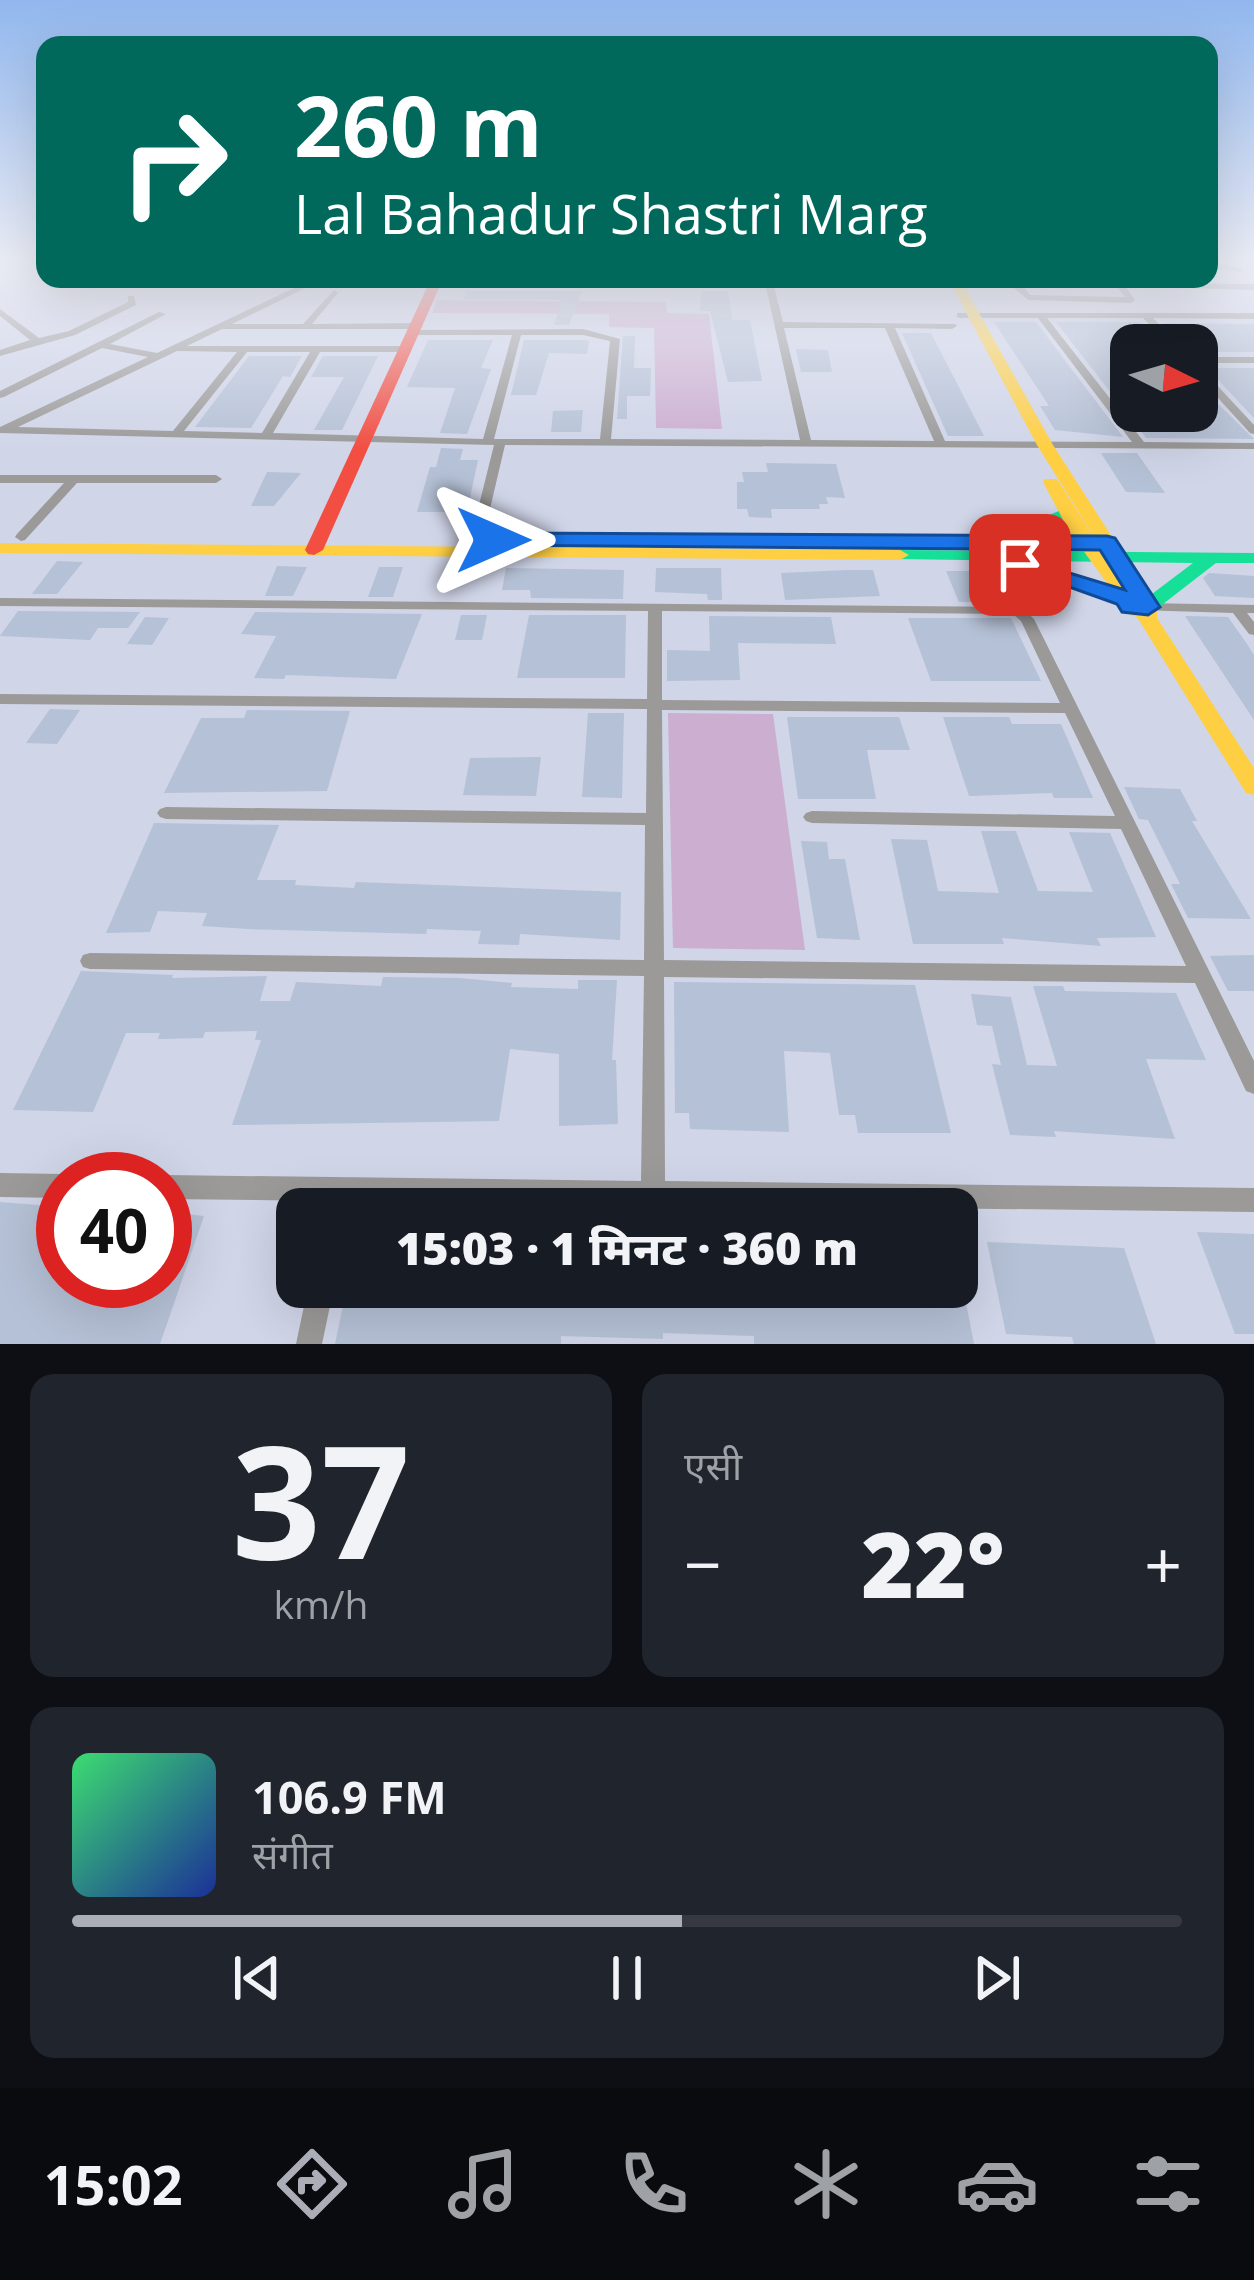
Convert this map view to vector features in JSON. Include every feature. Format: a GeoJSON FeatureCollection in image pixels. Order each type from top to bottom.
{"type":"FeatureCollection","features":[{"type":"Feature","properties":{"kind":"street"},"geometry":{"type":"LineString","coordinates":[[15,324],[37,341]]}},
{"type":"Feature","properties":{"kind":"street"},"geometry":{"type":"LineString","coordinates":[[0,353],[91,324]]}},
{"type":"Feature","properties":{"kind":"street"},"geometry":{"type":"LineString","coordinates":[[0,394],[143,324]]}},
{"type":"Feature","properties":{"kind":"street"},"geometry":{"type":"LineString","coordinates":[[2,431],[225,324]]}},
{"type":"Feature","properties":{"kind":"street"},"geometry":{"type":"LineString","coordinates":[[305,327],[308,324]]}},
{"type":"Feature","properties":{"kind":"street"},"geometry":{"type":"LineString","coordinates":[[317,544],[418,324]]}},
{"type":"Feature","properties":{"kind":"street"},"geometry":{"type":"LineString","coordinates":[[806,443],[780,325],[913,324]]}},
{"type":"Feature","properties":{"kind":"street"},"geometry":{"type":"LineString","coordinates":[[965,324],[1254,788]]}},
{"type":"Feature","properties":{"kind":"street"},"geometry":{"type":"LineString","coordinates":[[1048,324],[1141,446]]}},
{"type":"Feature","properties":{"kind":"street"},"geometry":{"type":"LineString","coordinates":[[889,326],[940,445]]}},
{"type":"Feature","properties":{"kind":"street"},"geometry":{"type":"LineString","coordinates":[[218,327],[305,327],[413,336]]}},
{"type":"Feature","properties":{"kind":"street"},"geometry":{"type":"LineString","coordinates":[[483,513],[517,332]]}},
{"type":"Feature","properties":{"kind":"street"},"geometry":{"type":"LineString","coordinates":[[171,349],[317,348],[413,336],[599,333],[615,339],[605,442]]}},
{"type":"Feature","properties":{"kind":"street"},"geometry":{"type":"LineString","coordinates":[[102,345],[156,356]]}},
{"type":"Feature","properties":{"kind":"street"},"geometry":{"type":"LineString","coordinates":[[176,434],[245,348]]}},
{"type":"Feature","properties":{"kind":"street"},"geometry":{"type":"LineString","coordinates":[[265,436],[317,348]]}},
{"type":"Feature","properties":{"kind":"street"},"geometry":{"type":"LineString","coordinates":[[1218,359],[1254,360]]}},
{"type":"Feature","properties":{"kind":"street"},"geometry":{"type":"LineString","coordinates":[[1218,392],[1254,431]]}},
{"type":"Feature","properties":{"kind":"street"},"geometry":{"type":"LineString","coordinates":[[2,431],[494,442],[1254,446]]}},
{"type":"Feature","properties":{"kind":"street"},"geometry":{"type":"LineString","coordinates":[[1037,445],[1068,512],[1102,548],[1254,558]]}},
{"type":"Feature","properties":{"kind":"street"},"geometry":{"type":"LineString","coordinates":[[0,479],[216,479]]}},
{"type":"Feature","properties":{"kind":"street"},"geometry":{"type":"LineString","coordinates":[[10,537],[74,479]]}},
{"type":"Feature","properties":{"kind":"street"},"geometry":{"type":"LineString","coordinates":[[988,549],[1068,512]]}},
{"type":"Feature","properties":{"kind":"street"},"geometry":{"type":"LineString","coordinates":[[10,537],[188,544]]}},
{"type":"Feature","properties":{"kind":"street"},"geometry":{"type":"LineString","coordinates":[[0,548],[188,544],[1254,546]]}},
{"type":"Feature","properties":{"kind":"street"},"geometry":{"type":"LineString","coordinates":[[988,549],[1138,608],[1246,609],[1254,631]]}},
{"type":"Feature","properties":{"kind":"street"},"geometry":{"type":"LineString","coordinates":[[1138,608],[1212,557]]}},
{"type":"Feature","properties":{"kind":"street"},"geometry":{"type":"LineString","coordinates":[[0,602],[1016,610],[1028,619],[1254,1084]]}},
{"type":"Feature","properties":{"kind":"street"},"geometry":{"type":"LineString","coordinates":[[653,1188],[656,608]]}},
{"type":"Feature","properties":{"kind":"street"},"geometry":{"type":"LineString","coordinates":[[0,699],[1072,708]]}},
{"type":"Feature","properties":{"kind":"street"},"geometry":{"type":"LineString","coordinates":[[166,813],[655,819]]}},
{"type":"Feature","properties":{"kind":"street"},"geometry":{"type":"LineString","coordinates":[[812,818],[1128,824]]}},
{"type":"Feature","properties":{"kind":"street"},"geometry":{"type":"LineString","coordinates":[[90,961],[1203,975]]}},
{"type":"Feature","properties":{"kind":"street"},"geometry":{"type":"LineString","coordinates":[[0,1185],[36,1186]]}},
{"type":"Feature","properties":{"kind":"street"},"geometry":{"type":"LineString","coordinates":[[192,1189],[276,1195]]}},
{"type":"Feature","properties":{"kind":"street"},"geometry":{"type":"LineString","coordinates":[[978,1197],[1254,1201]]}},
{"type":"Feature","properties":{"kind":"street"},"geometry":{"type":"LineString","coordinates":[[309,1344],[317,1308]]}},
{"type":"Feature","properties":{"kind":"shaded area"},"geometry":{"type":"Polygon","coordinates":[[[710,324],[722,429],[656,428],[654,328],[609,327],[710,324]]]}},
{"type":"Feature","properties":{"kind":"shaded area"},"geometry":{"type":"Polygon","coordinates":[[[668,713],[773,714],[805,950],[673,948],[668,713]]]}},
{"type":"Feature","properties":{"kind":"building"},"geometry":{"type":"Polygon","coordinates":[[[713,324],[751,324],[762,381],[728,382],[713,324]]]}},
{"type":"Feature","properties":{"kind":"building"},"geometry":{"type":"Polygon","coordinates":[[[995,324],[1037,324],[1110,420],[1110,432],[1123,437],[1055,430],[1040,406],[1049,406],[995,324]]]}},
{"type":"Feature","properties":{"kind":"building"},"geometry":{"type":"Polygon","coordinates":[[[1057,324],[1143,324],[1110,324],[1110,392],[1057,324]]]}},
{"type":"Feature","properties":{"kind":"building"},"geometry":{"type":"Polygon","coordinates":[[[1165,324],[1254,324],[1254,352],[1218,352],[1218,324],[1165,324]]]}},
{"type":"Feature","properties":{"kind":"building"},"geometry":{"type":"Polygon","coordinates":[[[902,333],[931,333],[984,436],[948,436],[902,333]]]}},
{"type":"Feature","properties":{"kind":"building"},"geometry":{"type":"Polygon","coordinates":[[[623,336],[635,336],[634,368],[651,368],[650,396],[627,396],[627,419],[617,419],[623,336]]]}},
{"type":"Feature","properties":{"kind":"building"},"geometry":{"type":"Polygon","coordinates":[[[428,340],[493,340],[481,368],[491,369],[467,434],[440,433],[455,388],[407,387],[428,340]]]}},
{"type":"Feature","properties":{"kind":"building"},"geometry":{"type":"Polygon","coordinates":[[[524,340],[589,341],[587,354],[549,353],[536,395],[511,395],[524,340]]]}},
{"type":"Feature","properties":{"kind":"building"},"geometry":{"type":"Polygon","coordinates":[[[796,349],[828,350],[832,372],[801,372],[796,349]]]}},
{"type":"Feature","properties":{"kind":"building"},"geometry":{"type":"Polygon","coordinates":[[[249,356],[302,356],[290,377],[283,376],[251,428],[195,427],[249,356]]]}},
{"type":"Feature","properties":{"kind":"building"},"geometry":{"type":"Polygon","coordinates":[[[323,356],[378,356],[342,430],[314,430],[344,377],[311,377],[323,356]]]}},
{"type":"Feature","properties":{"kind":"building"},"geometry":{"type":"Polygon","coordinates":[[[1218,368],[1254,368],[1254,418],[1218,380],[1218,368]]]}},
{"type":"Feature","properties":{"kind":"building"},"geometry":{"type":"Polygon","coordinates":[[[1218,404],[1254,439],[1146,438],[1141,432],[1218,432],[1218,404]]]}},
{"type":"Feature","properties":{"kind":"building"},"geometry":{"type":"Polygon","coordinates":[[[583,410],[581,432],[551,432],[553,411],[583,410]]]}},
{"type":"Feature","properties":{"kind":"building"},"geometry":{"type":"Polygon","coordinates":[[[441,448],[463,449],[460,460],[478,460],[467,512],[417,512],[430,467],[436,467],[441,448]]]}},
{"type":"Feature","properties":{"kind":"building"},"geometry":{"type":"Polygon","coordinates":[[[1101,453],[1137,453],[1165,493],[1126,492],[1101,453]]]}},
{"type":"Feature","properties":{"kind":"building"},"geometry":{"type":"Polygon","coordinates":[[[766,463],[836,464],[845,498],[826,497],[828,504],[819,504],[820,509],[771,509],[772,518],[749,517],[747,509],[737,509],[737,482],[744,482],[742,472],[768,472],[766,463]]]}},
{"type":"Feature","properties":{"kind":"building"},"geometry":{"type":"Polygon","coordinates":[[[267,472],[301,473],[274,506],[251,506],[267,472]]]}},
{"type":"Feature","properties":{"kind":"building"},"geometry":{"type":"Polygon","coordinates":[[[57,561],[83,562],[57,594],[32,594],[57,561]]]}},
{"type":"Feature","properties":{"kind":"building"},"geometry":{"type":"Polygon","coordinates":[[[277,566],[307,567],[293,596],[265,596],[277,566]]]}},
{"type":"Feature","properties":{"kind":"building"},"geometry":{"type":"Polygon","coordinates":[[[379,567],[403,567],[393,597],[368,597],[379,567]]]}},
{"type":"Feature","properties":{"kind":"building"},"geometry":{"type":"Polygon","coordinates":[[[506,568],[624,570],[623,599],[531,598],[530,590],[502,590],[506,568]]]}},
{"type":"Feature","properties":{"kind":"building"},"geometry":{"type":"Polygon","coordinates":[[[656,568],[721,568],[722,600],[708,600],[707,594],[655,592],[656,568]]]}},
{"type":"Feature","properties":{"kind":"building"},"geometry":{"type":"Polygon","coordinates":[[[873,570],[880,596],[785,600],[781,573],[873,570]]]}},
{"type":"Feature","properties":{"kind":"building"},"geometry":{"type":"Polygon","coordinates":[[[946,571],[975,571],[988,602],[959,602],[946,571]]]}},
{"type":"Feature","properties":{"kind":"building"},"geometry":{"type":"Polygon","coordinates":[[[1209,573],[1254,576],[1254,598],[1215,596],[1203,578],[1209,573]]]}},
{"type":"Feature","properties":{"kind":"building"},"geometry":{"type":"Polygon","coordinates":[[[18,611],[140,612],[128,628],[98,628],[90,640],[0,636],[18,611]]]}},
{"type":"Feature","properties":{"kind":"building"},"geometry":{"type":"Polygon","coordinates":[[[255,612],[422,614],[396,679],[286,675],[284,679],[254,678],[276,636],[241,634],[255,612]]]}},
{"type":"Feature","properties":{"kind":"building"},"geometry":{"type":"Polygon","coordinates":[[[461,615],[487,615],[482,640],[455,640],[461,615]]]}},
{"type":"Feature","properties":{"kind":"building"},"geometry":{"type":"Polygon","coordinates":[[[529,615],[626,615],[625,678],[517,678],[529,615]]]}},
{"type":"Feature","properties":{"kind":"building"},"geometry":{"type":"Polygon","coordinates":[[[709,616],[831,617],[836,644],[738,643],[740,680],[667,681],[667,650],[710,651],[709,616]]]}},
{"type":"Feature","properties":{"kind":"building"},"geometry":{"type":"Polygon","coordinates":[[[1185,616],[1228,617],[1247,644],[1254,655],[1254,720],[1185,616]]]}},
{"type":"Feature","properties":{"kind":"building"},"geometry":{"type":"Polygon","coordinates":[[[145,617],[169,618],[152,645],[127,644],[145,617]]]}},
{"type":"Feature","properties":{"kind":"building"},"geometry":{"type":"Polygon","coordinates":[[[908,618],[1011,618],[1041,681],[931,681],[908,618]]]}},
{"type":"Feature","properties":{"kind":"building"},"geometry":{"type":"Polygon","coordinates":[[[50,709],[80,710],[57,744],[26,743],[50,709]]]}},
{"type":"Feature","properties":{"kind":"building"},"geometry":{"type":"Polygon","coordinates":[[[247,710],[350,711],[327,791],[164,793],[201,718],[244,718],[247,710]]]}},
{"type":"Feature","properties":{"kind":"building"},"geometry":{"type":"Polygon","coordinates":[[[588,713],[624,713],[622,798],[582,797],[588,713]]]}},
{"type":"Feature","properties":{"kind":"building"},"geometry":{"type":"Polygon","coordinates":[[[787,717],[899,717],[910,750],[867,750],[876,799],[798,799],[787,717]]]}},
{"type":"Feature","properties":{"kind":"building"},"geometry":{"type":"Polygon","coordinates":[[[943,717],[1009,717],[1012,724],[1061,724],[1093,798],[1054,798],[1052,793],[969,796],[943,717]]]}},
{"type":"Feature","properties":{"kind":"building"},"geometry":{"type":"Polygon","coordinates":[[[541,757],[536,796],[463,795],[470,758],[541,757]]]}},
{"type":"Feature","properties":{"kind":"building"},"geometry":{"type":"Polygon","coordinates":[[[1124,787],[1180,789],[1197,821],[1192,821],[1251,919],[1188,918],[1171,884],[1180,884],[1148,820],[1139,819],[1124,787]]]}},
{"type":"Feature","properties":{"kind":"building"},"geometry":{"type":"Polygon","coordinates":[[[154,823],[279,825],[257,880],[354,888],[356,882],[621,892],[620,940],[520,934],[519,945],[478,944],[481,931],[248,929],[202,926],[207,913],[158,911],[150,932],[106,933],[154,823]]]}},
{"type":"Feature","properties":{"kind":"building"},"geometry":{"type":"Polygon","coordinates":[[[981,831],[1016,831],[1038,891],[1093,892],[1069,832],[1110,833],[1156,937],[1097,938],[1101,946],[1002,938],[1004,944],[913,944],[891,839],[927,840],[938,891],[999,893],[981,831]]]}},
{"type":"Feature","properties":{"kind":"building"},"geometry":{"type":"Polygon","coordinates":[[[801,841],[827,842],[829,859],[845,859],[860,940],[817,938],[801,841]]]}},
{"type":"Feature","properties":{"kind":"building"},"geometry":{"type":"Polygon","coordinates":[[[1254,955],[1254,991],[1228,991],[1210,956],[1254,955]]]}},
{"type":"Feature","properties":{"kind":"building"},"geometry":{"type":"Polygon","coordinates":[[[81,971],[172,978],[267,976],[260,1001],[290,1001],[296,982],[381,986],[383,977],[459,978],[512,983],[511,987],[578,989],[578,980],[617,980],[612,1060],[616,1060],[618,1124],[559,1126],[559,1054],[510,1049],[499,1121],[232,1125],[261,1040],[255,1040],[257,1031],[158,1039],[160,1033],[126,1033],[93,1112],[13,1110],[81,971]]]}},
{"type":"Feature","properties":{"kind":"building"},"geometry":{"type":"Polygon","coordinates":[[[674,982],[915,985],[951,1133],[858,1133],[855,1115],[839,1115],[830,1053],[784,1051],[789,1132],[690,1129],[689,1113],[675,1113],[674,982]]]}},
{"type":"Feature","properties":{"kind":"building"},"geometry":{"type":"Polygon","coordinates":[[[1033,986],[1176,993],[1206,1060],[1146,1059],[1175,1139],[1054,1131],[1056,1137],[1010,1135],[992,1064],[1001,1065],[992,1026],[977,1025],[971,994],[1011,997],[1027,1065],[1057,1066],[1033,986]]]}},
{"type":"Feature","properties":{"kind":"building"},"geometry":{"type":"Polygon","coordinates":[[[0,1202],[36,1205],[36,1308],[172,1308],[160,1344],[0,1344],[0,1202]]]}},
{"type":"Feature","properties":{"kind":"building"},"geometry":{"type":"Polygon","coordinates":[[[192,1215],[204,1216],[192,1251],[192,1215]]]}},
{"type":"Feature","properties":{"kind":"building"},"geometry":{"type":"Polygon","coordinates":[[[1197,1232],[1254,1234],[1254,1334],[1235,1334],[1197,1232]]]}},
{"type":"Feature","properties":{"kind":"building"},"geometry":{"type":"Polygon","coordinates":[[[987,1242],[1124,1248],[1156,1344],[1074,1344],[1072,1337],[1006,1334],[987,1242]]]}},
{"type":"Feature","properties":{"kind":"building"},"geometry":{"type":"Polygon","coordinates":[[[343,1308],[967,1308],[974,1344],[754,1344],[754,1336],[663,1333],[663,1339],[561,1336],[561,1344],[335,1344],[343,1308]]]}},
{"type":"Feature","properties":{"kind":"traffic: fast"},"geometry":{"type":"LineString","coordinates":[[991,544],[1068,512]]}},
{"type":"Feature","properties":{"kind":"traffic: fast"},"geometry":{"type":"LineString","coordinates":[[900,555],[1254,558]]}},
{"type":"Feature","properties":{"kind":"traffic: fast"},"geometry":{"type":"LineString","coordinates":[[1147,607],[1212,557]]}},
{"type":"Feature","properties":{"kind":"traffic: slow"},"geometry":{"type":"LineString","coordinates":[[979,324],[1045,445],[1147,607],[1147,618],[1254,787]]}},
{"type":"Feature","properties":{"kind":"traffic: slow"},"geometry":{"type":"LineString","coordinates":[[1051,482],[1078,531],[1137,611]]}},
{"type":"Feature","properties":{"kind":"traffic: slow"},"geometry":{"type":"LineString","coordinates":[[0,548],[900,555]]}},
{"type":"Feature","properties":{"kind":"traffic: jam"},"geometry":{"type":"LineString","coordinates":[[314,550],[417,324]]}},
{"type":"Feature","properties":{"kind":"traffic: jam"},"geometry":{"type":"LineString","coordinates":[[1007,561],[1126,599]]}},
{"type":"Feature","properties":{"kind":"route"},"geometry":{"type":"LineString","coordinates":[[493,540],[1107,543],[1148,607],[1131,607],[1126,599],[1020,565]]}}]}
